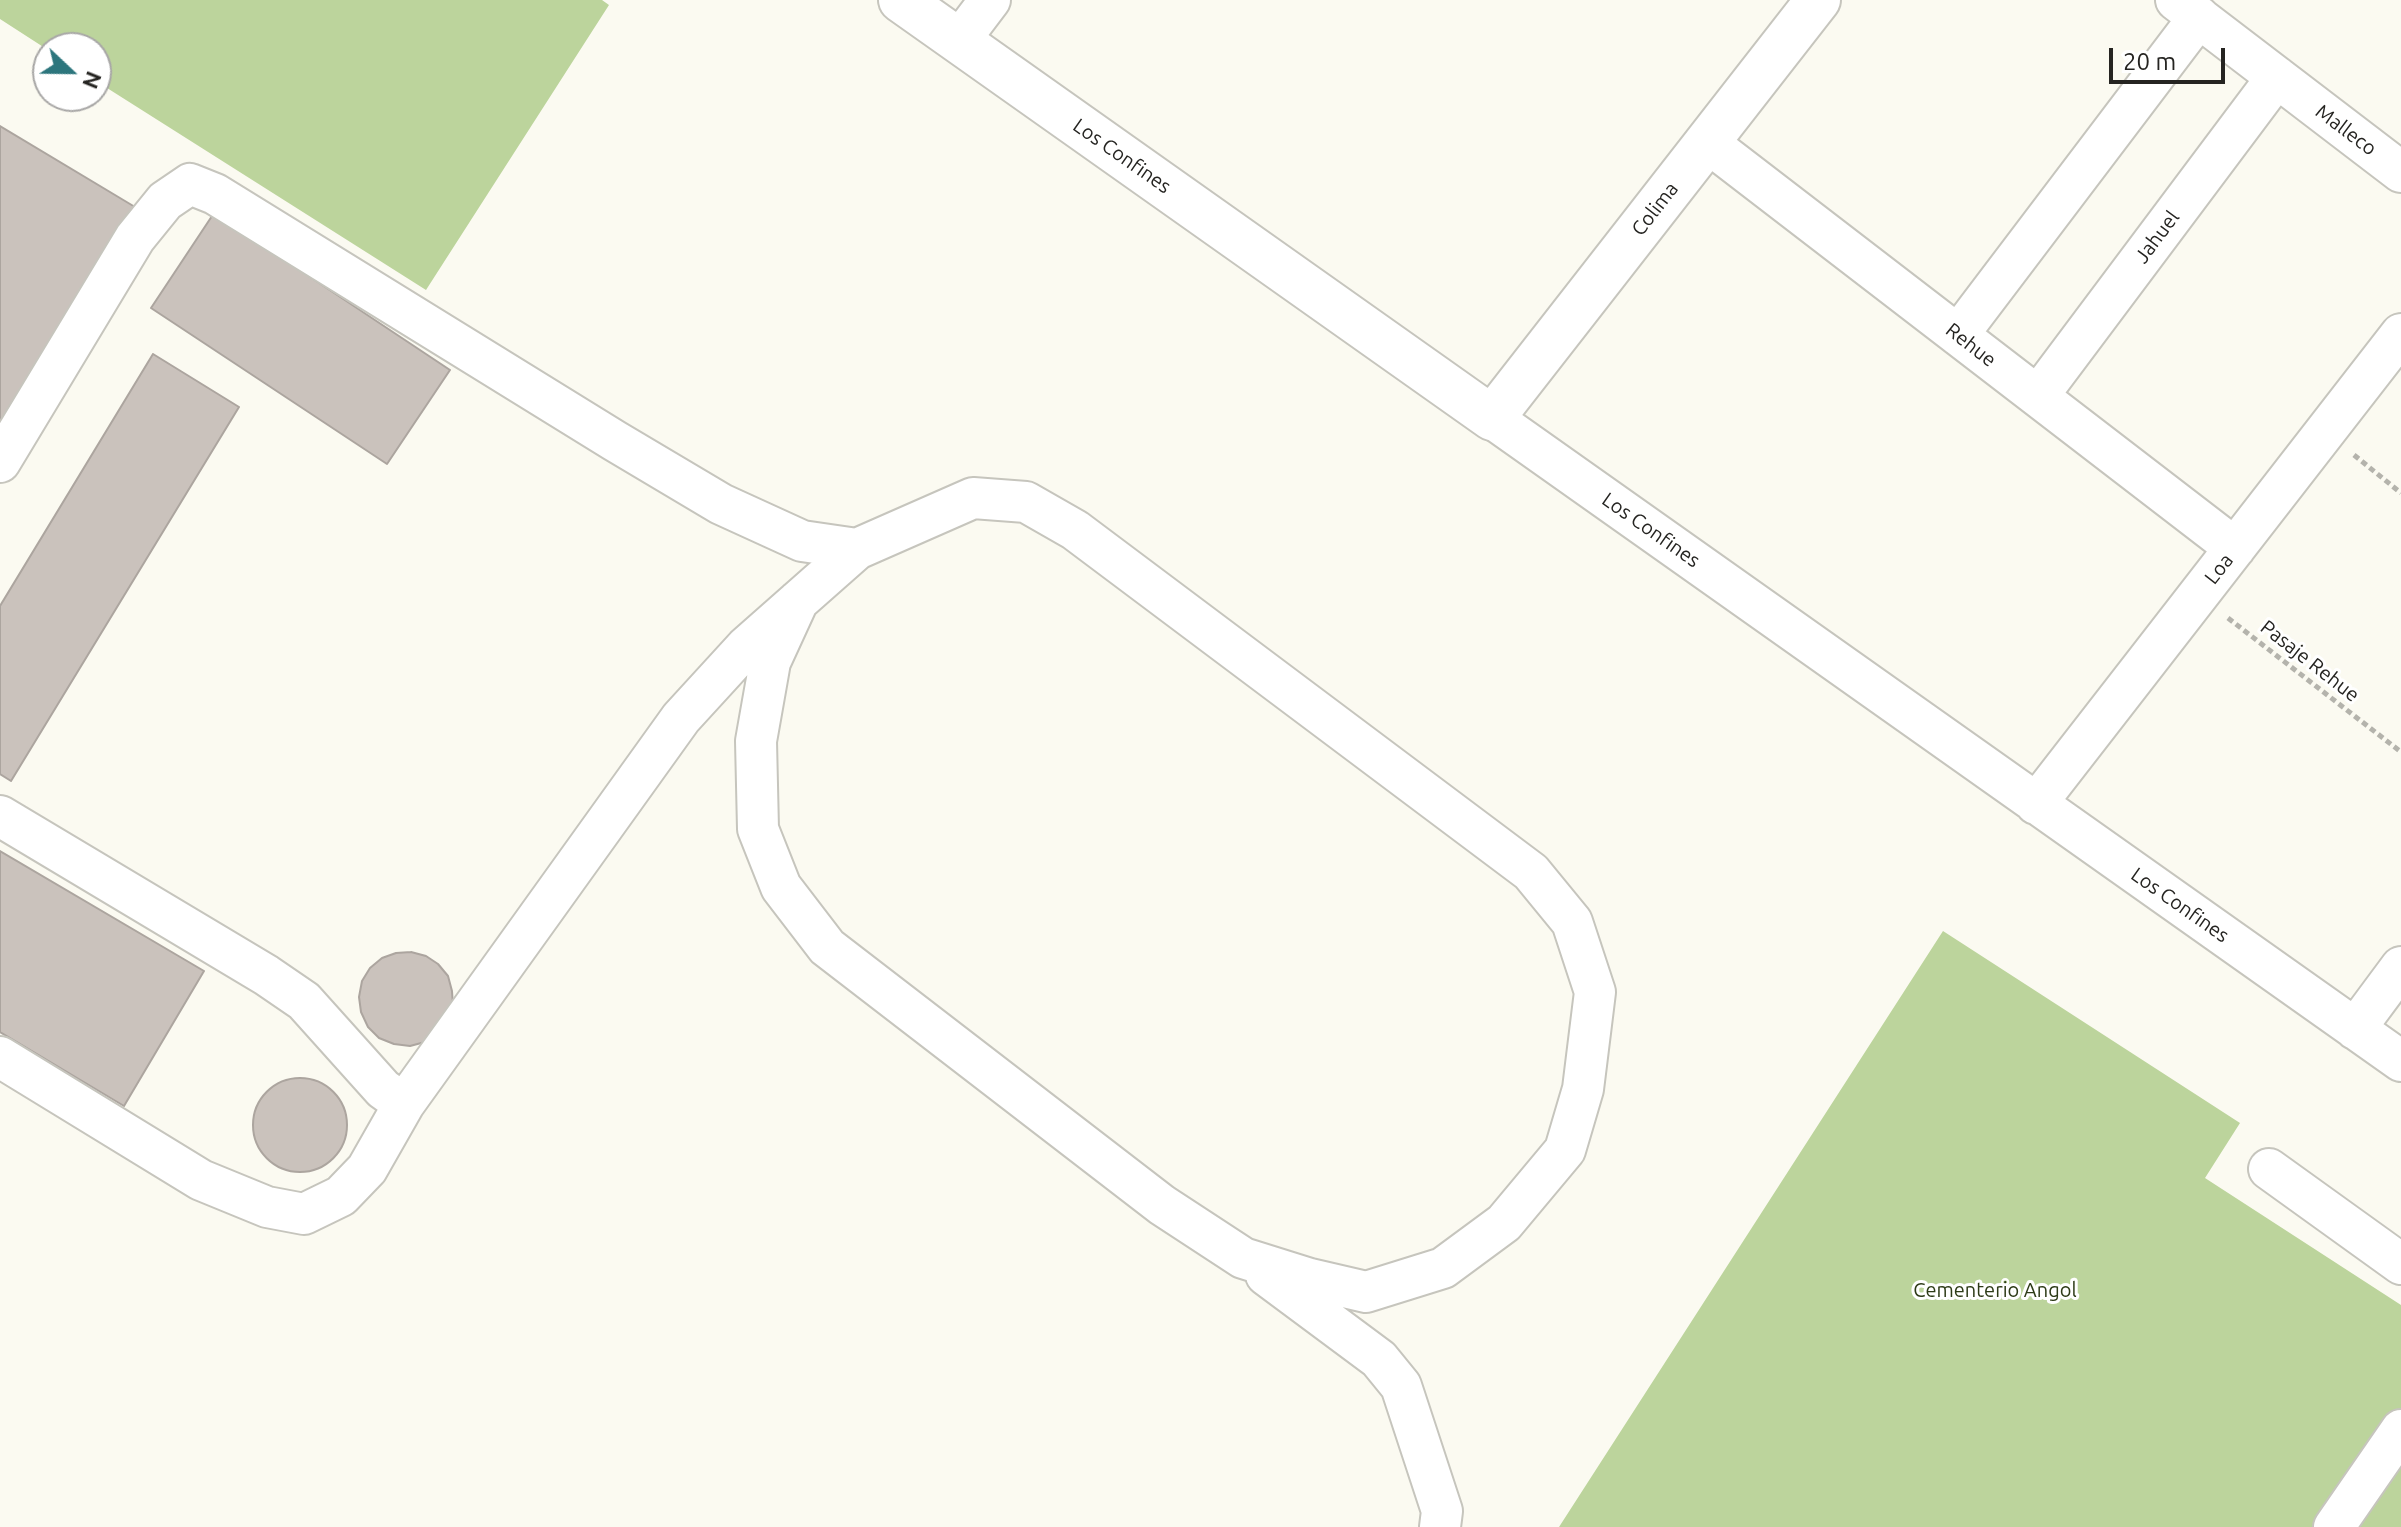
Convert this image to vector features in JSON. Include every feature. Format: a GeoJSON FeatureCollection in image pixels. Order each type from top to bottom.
{"type":"FeatureCollection","features":[{"type":"Feature","properties":{"kind":"main road","name":"Los Confines"},"geometry":{"type":"LineString","coordinates":[[901,0],[1492,418]]}},
{"type":"Feature","properties":{"kind":"main road","name":"Colima"},"geometry":{"type":"LineString","coordinates":[[1492,418],[1818,0]]}},
{"type":"Feature","properties":{"kind":"street"},"geometry":{"type":"LineString","coordinates":[[959,41],[990,0]]}},
{"type":"Feature","properties":{"kind":"street"},"geometry":{"type":"LineString","coordinates":[[1958,335],[2187,9]]}},
{"type":"Feature","properties":{"kind":"street","name":"Malleco"},"geometry":{"type":"LineString","coordinates":[[2187,9],[2401,172]]}},
{"type":"Feature","properties":{"kind":"street","name":"Jahuel"},"geometry":{"type":"LineString","coordinates":[[2038,396],[2277,77]]}},
{"type":"Feature","properties":{"kind":"street","name":"Rehue"},"geometry":{"type":"LineString","coordinates":[[1707,142],[2235,548]]}},
{"type":"Feature","properties":{"kind":"street"},"geometry":{"type":"LineString","coordinates":[[0,462],[135,238],[165,201],[190,184],[215,194],[721,504],[802,541],[857,549]]}},
{"type":"Feature","properties":{"kind":"street","name":"Loa"},"geometry":{"type":"LineString","coordinates":[[2036,804],[2401,334]]}},
{"type":"Feature","properties":{"kind":"street","name":"Los Confines"},"geometry":{"type":"LineString","coordinates":[[1492,418],[2401,1061]]}},
{"type":"Feature","properties":{"kind":"street"},"geometry":{"type":"LineString","coordinates":[[0,1057],[201,1180],[267,1207],[304,1214],[341,1196],[367,1169],[404,1104],[681,718],[746,647],[857,549],[973,498],[1026,502],[1075,530],[1531,872],[1572,922],[1595,992],[1583,1089],[1565,1150],[1504,1223],[1443,1268],[1366,1292],[1243,1258]]}},
{"type":"Feature","properties":{"kind":"street"},"geometry":{"type":"LineString","coordinates":[[798,601],[770,662],[756,741],[758,829],[781,887],[827,947],[1162,1205],[1243,1258],[1379,1359],[1401,1386],[1442,1511],[1440,1527]]}},
{"type":"Feature","properties":{"kind":"street"},"geometry":{"type":"LineString","coordinates":[[0,816],[266,975],[304,1001],[383,1089],[404,1104]]}},
{"type":"Feature","properties":{"kind":"street"},"geometry":{"type":"LineString","coordinates":[[2355,1029],[2401,967]]}},
{"type":"Feature","properties":{"kind":"street"},"geometry":{"type":"LineString","coordinates":[[2269,1169],[2401,1264]]}},
{"type":"Feature","properties":{"kind":"street"},"geometry":{"type":"LineString","coordinates":[[2334,1527],[2401,1430]]}},
{"type":"Feature","properties":{"kind":"path"},"geometry":{"type":"LineString","coordinates":[[2325,432],[2401,493]]}},
{"type":"Feature","properties":{"kind":"path","name":"Pasaje Rehue"},"geometry":{"type":"LineString","coordinates":[[2199,595],[2401,752]]}},
{"type":"Feature","properties":{"kind":"green space"},"geometry":{"type":"Polygon","coordinates":[[[0,0],[602,0],[609,5],[426,290],[112,91],[112,32],[32,32],[32,40],[0,19],[0,0]]]}},
{"type":"Feature","properties":{"kind":"green space","name":"Cementerio Angol"},"geometry":{"type":"Polygon","coordinates":[[[1943,931],[2240,1123],[2205,1178],[2401,1305],[2401,1527],[1559,1527],[1943,931]]]}},
{"type":"Feature","properties":{"kind":"building"},"geometry":{"type":"Polygon","coordinates":[[[0,126],[135,207],[0,432],[0,126]]]}},
{"type":"Feature","properties":{"kind":"building"},"geometry":{"type":"Polygon","coordinates":[[[214,213],[450,370],[387,464],[151,308],[214,213]]]}},
{"type":"Feature","properties":{"kind":"building"},"geometry":{"type":"Polygon","coordinates":[[[153,354],[239,407],[11,781],[0,774],[0,606],[153,354]]]}},
{"type":"Feature","properties":{"kind":"building"},"geometry":{"type":"Polygon","coordinates":[[[0,851],[204,971],[124,1106],[0,1032],[0,851]]]}},
{"type":"Feature","properties":{"kind":"building"},"geometry":{"type":"Polygon","coordinates":[[[411,952],[426,956],[448,976],[453,1006],[425,1042],[410,1046],[379,1038],[368,1027],[359,997],[362,981],[370,968],[382,958],[411,952]]]}},
{"type":"Feature","properties":{"kind":"building"},"geometry":{"type":"Polygon","coordinates":[[[300,1078],[318,1082],[333,1092],[343,1107],[347,1125],[343,1143],[333,1158],[318,1168],[300,1172],[282,1168],[267,1158],[257,1143],[253,1125],[257,1107],[267,1092],[282,1082],[300,1078]]]}}]}
